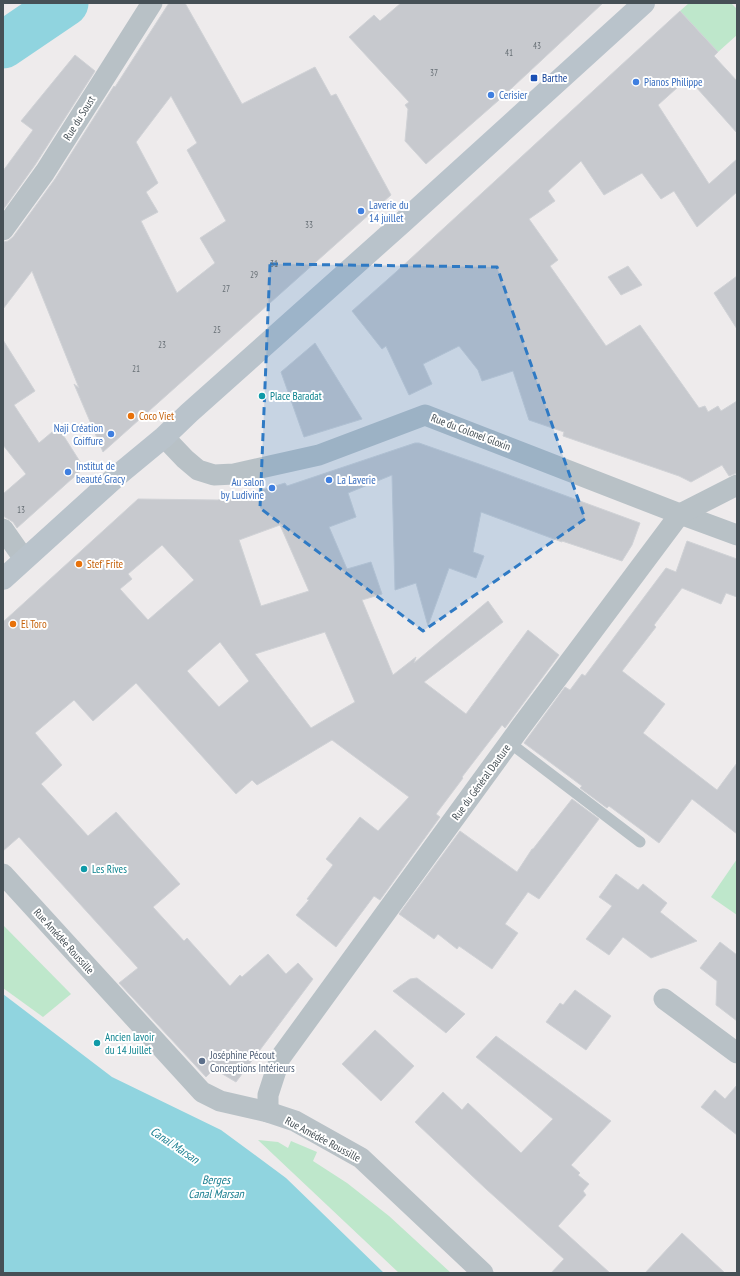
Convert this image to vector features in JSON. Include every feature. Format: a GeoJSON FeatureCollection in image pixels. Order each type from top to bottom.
{"type":"FeatureCollection","features":[{"type":"Feature","properties":{"kind":"main road"},"geometry":{"type":"LineString","coordinates":[[3,579],[118,475],[164,437],[644,3]]}},
{"type":"Feature","properties":{"kind":"street","name":"Rue du Soust"},"geometry":{"type":"LineString","coordinates":[[3,230],[44,172],[152,3]]}},
{"type":"Feature","properties":{"kind":"street","name":"Rue du Colonel Gloxin"},"geometry":{"type":"LineString","coordinates":[[164,437],[198,470],[214,475],[234,474],[318,455],[425,415],[737,535]]}},
{"type":"Feature","properties":{"kind":"street","name":"Rue du Général Dauture"},"geometry":{"type":"LineString","coordinates":[[268,1112],[268,1095],[280,1058],[510,743],[680,514],[737,485]]}},
{"type":"Feature","properties":{"kind":"street"},"geometry":{"type":"LineString","coordinates":[[3,529],[24,559]]}},
{"type":"Feature","properties":{"kind":"street","name":"Rue Amédée Roussille"},"geometry":{"type":"LineString","coordinates":[[3,874],[202,1092],[220,1101],[268,1112],[295,1121],[361,1158],[483,1273]]}},
{"type":"Feature","properties":{"kind":"street"},"geometry":{"type":"LineString","coordinates":[[664,999],[737,1053]]}},
{"type":"Feature","properties":{"kind":"lane"},"geometry":{"type":"LineString","coordinates":[[510,743],[640,842]]}},
{"type":"Feature","properties":{"kind":"highlighted area"},"geometry":{"type":"Polygon","coordinates":[[[270,264],[497,267],[585,519],[423,631],[260,508],[270,264]]]}},
{"type":"Feature","properties":{"kind":"green space"},"geometry":{"type":"Polygon","coordinates":[[[689,3],[731,3],[737,9],[737,35],[718,52],[680,11],[689,3]]]}},
{"type":"Feature","properties":{"kind":"green space"},"geometry":{"type":"Polygon","coordinates":[[[737,859],[737,915],[711,897],[737,859]]]}},
{"type":"Feature","properties":{"kind":"green space"},"geometry":{"type":"Polygon","coordinates":[[[3,925],[71,994],[43,1017],[3,988],[3,925]]]}},
{"type":"Feature","properties":{"kind":"green space"},"geometry":{"type":"Polygon","coordinates":[[[258,1140],[278,1142],[288,1148],[291,1141],[317,1152],[313,1161],[347,1183],[389,1216],[451,1273],[399,1273],[258,1140]]]}},
{"type":"Feature","properties":{"kind":"water"},"geometry":{"type":"Polygon","coordinates":[[[3,994],[112,1077],[221,1130],[286,1178],[384,1273],[3,1273],[3,994]]]}},
{"type":"Feature","properties":{"kind":"building"},"geometry":{"type":"Polygon","coordinates":[[[169,3],[185,3],[242,104],[315,67],[331,96],[336,94],[391,195],[103,452],[74,384],[79,388],[32,271],[3,309],[3,242],[8,241],[13,237],[55,179],[114,86],[115,87],[169,3]],[[171,96],[136,142],[158,183],[146,192],[158,212],[141,221],[177,293],[215,263],[200,238],[226,221],[187,150],[197,143],[171,96]]]}},
{"type":"Feature","properties":{"kind":"building"},"geometry":{"type":"Polygon","coordinates":[[[401,3],[603,3],[499,100],[426,164],[405,141],[408,109],[405,105],[409,102],[349,37],[374,15],[380,21],[401,3]]]}},
{"type":"Feature","properties":{"kind":"building"},"geometry":{"type":"Polygon","coordinates":[[[680,11],[718,52],[714,56],[737,81],[737,133],[688,78],[658,105],[709,184],[737,159],[737,192],[697,227],[674,191],[661,199],[642,173],[604,195],[581,161],[548,191],[555,201],[529,219],[558,260],[550,266],[606,346],[640,325],[699,408],[705,406],[708,412],[718,406],[721,411],[737,401],[737,473],[729,476],[722,465],[691,482],[679,476],[563,436],[564,432],[529,420],[513,371],[482,381],[478,370],[459,346],[423,364],[432,384],[409,395],[386,346],[382,349],[352,311],[680,11]]]}},
{"type":"Feature","properties":{"kind":"building"},"geometry":{"type":"Polygon","coordinates":[[[75,55],[95,71],[35,165],[3,210],[3,171],[33,130],[21,121],[75,55]]]}},
{"type":"Feature","properties":{"kind":"building"},"geometry":{"type":"Polygon","coordinates":[[[628,266],[642,285],[621,295],[608,277],[628,266]]]}},
{"type":"Feature","properties":{"kind":"building"},"geometry":{"type":"Polygon","coordinates":[[[737,276],[737,329],[714,293],[737,276]]]}},
{"type":"Feature","properties":{"kind":"building"},"geometry":{"type":"Polygon","coordinates":[[[3,340],[35,391],[14,405],[39,443],[58,427],[84,468],[17,528],[13,522],[3,516],[3,494],[26,474],[3,445],[3,340]]]}},
{"type":"Feature","properties":{"kind":"building"},"geometry":{"type":"Polygon","coordinates":[[[315,343],[362,419],[304,437],[281,372],[315,343]]]}},
{"type":"Feature","properties":{"kind":"building"},"geometry":{"type":"Polygon","coordinates":[[[415,443],[419,443],[640,523],[632,545],[622,561],[562,542],[481,512],[473,552],[484,556],[476,578],[449,568],[428,626],[416,583],[395,590],[392,475],[348,493],[356,517],[329,527],[347,569],[371,562],[382,594],[362,600],[393,675],[416,657],[414,663],[488,601],[503,622],[424,682],[466,714],[528,630],[559,655],[505,728],[502,725],[462,777],[463,778],[436,814],[440,817],[380,900],[374,896],[336,947],[296,915],[309,900],[307,899],[333,865],[326,859],[360,817],[378,831],[409,797],[332,740],[257,785],[252,780],[236,794],[136,683],[93,721],[74,700],[35,733],[62,765],[41,784],[88,836],[116,812],[180,884],[153,907],[184,941],[187,938],[230,986],[240,975],[242,977],[268,954],[286,974],[298,963],[313,979],[236,1082],[214,1069],[206,1077],[119,983],[138,968],[19,837],[3,851],[3,622],[138,499],[218,500],[232,495],[233,499],[285,483],[287,486],[415,443]],[[280,525],[239,540],[261,606],[309,591],[280,525]],[[162,545],[128,574],[132,579],[120,589],[148,620],[194,580],[162,545]],[[325,632],[255,654],[311,728],[355,702],[325,632]],[[220,642],[187,671],[219,707],[249,681],[220,642]]]}},
{"type":"Feature","properties":{"kind":"building"},"geometry":{"type":"Polygon","coordinates":[[[687,541],[737,559],[737,597],[726,593],[721,604],[682,588],[654,625],[656,627],[622,671],[665,704],[643,733],[717,790],[737,763],[737,834],[692,799],[659,843],[609,806],[607,808],[580,788],[582,786],[524,743],[565,687],[570,690],[582,674],[585,676],[666,568],[676,572],[687,541]]]}},
{"type":"Feature","properties":{"kind":"building"},"geometry":{"type":"Polygon","coordinates":[[[572,799],[599,819],[539,899],[528,892],[505,924],[518,933],[492,969],[459,946],[457,949],[438,934],[434,939],[399,914],[460,831],[517,872],[532,849],[572,799]]]}},
{"type":"Feature","properties":{"kind":"building"},"geometry":{"type":"Polygon","coordinates":[[[616,874],[638,890],[643,884],[667,903],[660,912],[697,941],[651,958],[623,937],[609,955],[586,939],[612,906],[599,897],[616,874]]]}},
{"type":"Feature","properties":{"kind":"building"},"geometry":{"type":"Polygon","coordinates":[[[720,942],[737,955],[737,1021],[716,1005],[717,981],[700,968],[720,942]]]}},
{"type":"Feature","properties":{"kind":"building"},"geometry":{"type":"Polygon","coordinates":[[[417,978],[465,1014],[446,1033],[393,991],[410,979],[417,978]]]}},
{"type":"Feature","properties":{"kind":"building"},"geometry":{"type":"Polygon","coordinates":[[[575,990],[611,1016],[586,1050],[546,1022],[560,1003],[563,1005],[575,990]]]}},
{"type":"Feature","properties":{"kind":"building"},"geometry":{"type":"Polygon","coordinates":[[[375,1030],[414,1066],[381,1101],[342,1064],[375,1030]]]}},
{"type":"Feature","properties":{"kind":"building"},"geometry":{"type":"Polygon","coordinates":[[[496,1036],[611,1121],[571,1165],[580,1173],[578,1175],[589,1184],[583,1191],[586,1195],[558,1226],[610,1273],[551,1273],[564,1259],[486,1189],[415,1122],[443,1092],[462,1110],[468,1103],[521,1153],[553,1119],[476,1057],[496,1036]]]}},
{"type":"Feature","properties":{"kind":"building"},"geometry":{"type":"Polygon","coordinates":[[[737,1085],[737,1135],[701,1107],[715,1090],[725,1099],[737,1085]]]}},
{"type":"Feature","properties":{"kind":"building"},"geometry":{"type":"Polygon","coordinates":[[[682,1233],[725,1273],[645,1273],[682,1233]]]}},
{"type":"Feature","properties":{"kind":"waterway"},"geometry":{"type":"LineString","coordinates":[[3,45],[65,3]]}},
{"type":"Feature","properties":{"kind":"place","name":"Barthe"},"geometry":{"type":"Point","coordinates":[534,78]}},
{"type":"Feature","properties":{"kind":"place","name":"Pianos Philippe"},"geometry":{"type":"Point","coordinates":[636,82]}},
{"type":"Feature","properties":{"kind":"place","name":"Cerisier"},"geometry":{"type":"Point","coordinates":[491,95]}},
{"type":"Feature","properties":{"kind":"place","name":"Laverie du 14 juillet"},"geometry":{"type":"Point","coordinates":[361,211]}},
{"type":"Feature","properties":{"kind":"place","name":"Place Baradat"},"geometry":{"type":"Point","coordinates":[262,396]}},
{"type":"Feature","properties":{"kind":"place","name":"Coco Viet"},"geometry":{"type":"Point","coordinates":[131,416]}},
{"type":"Feature","properties":{"kind":"place","name":"Naji Création Coiffure"},"geometry":{"type":"Point","coordinates":[111,434]}},
{"type":"Feature","properties":{"kind":"place","name":"Institut de beauté Gracy"},"geometry":{"type":"Point","coordinates":[68,472]}},
{"type":"Feature","properties":{"kind":"place","name":"La Laverie"},"geometry":{"type":"Point","coordinates":[329,480]}},
{"type":"Feature","properties":{"kind":"place","name":"Au salon by Ludivine"},"geometry":{"type":"Point","coordinates":[272,488]}},
{"type":"Feature","properties":{"kind":"place","name":"Stef' Frite"},"geometry":{"type":"Point","coordinates":[79,564]}},
{"type":"Feature","properties":{"kind":"place","name":"El Toro"},"geometry":{"type":"Point","coordinates":[13,624]}},
{"type":"Feature","properties":{"kind":"place","name":"Les Rives"},"geometry":{"type":"Point","coordinates":[84,869]}},
{"type":"Feature","properties":{"kind":"place","name":"Ancien lavoir du 14 Juillet"},"geometry":{"type":"Point","coordinates":[97,1043]}},
{"type":"Feature","properties":{"kind":"place","name":"Joséphine Pécout Conceptions Intérieurs"},"geometry":{"type":"Point","coordinates":[202,1061]}},
{"type":"Feature","properties":{"kind":"water label","name":"Canal Marsan"},"geometry":{"type":"Point","coordinates":[175,1145]}},
{"type":"Feature","properties":{"kind":"water label","name":"Berges Canal Marsan"},"geometry":{"type":"Point","coordinates":[216,1186]}}]}
